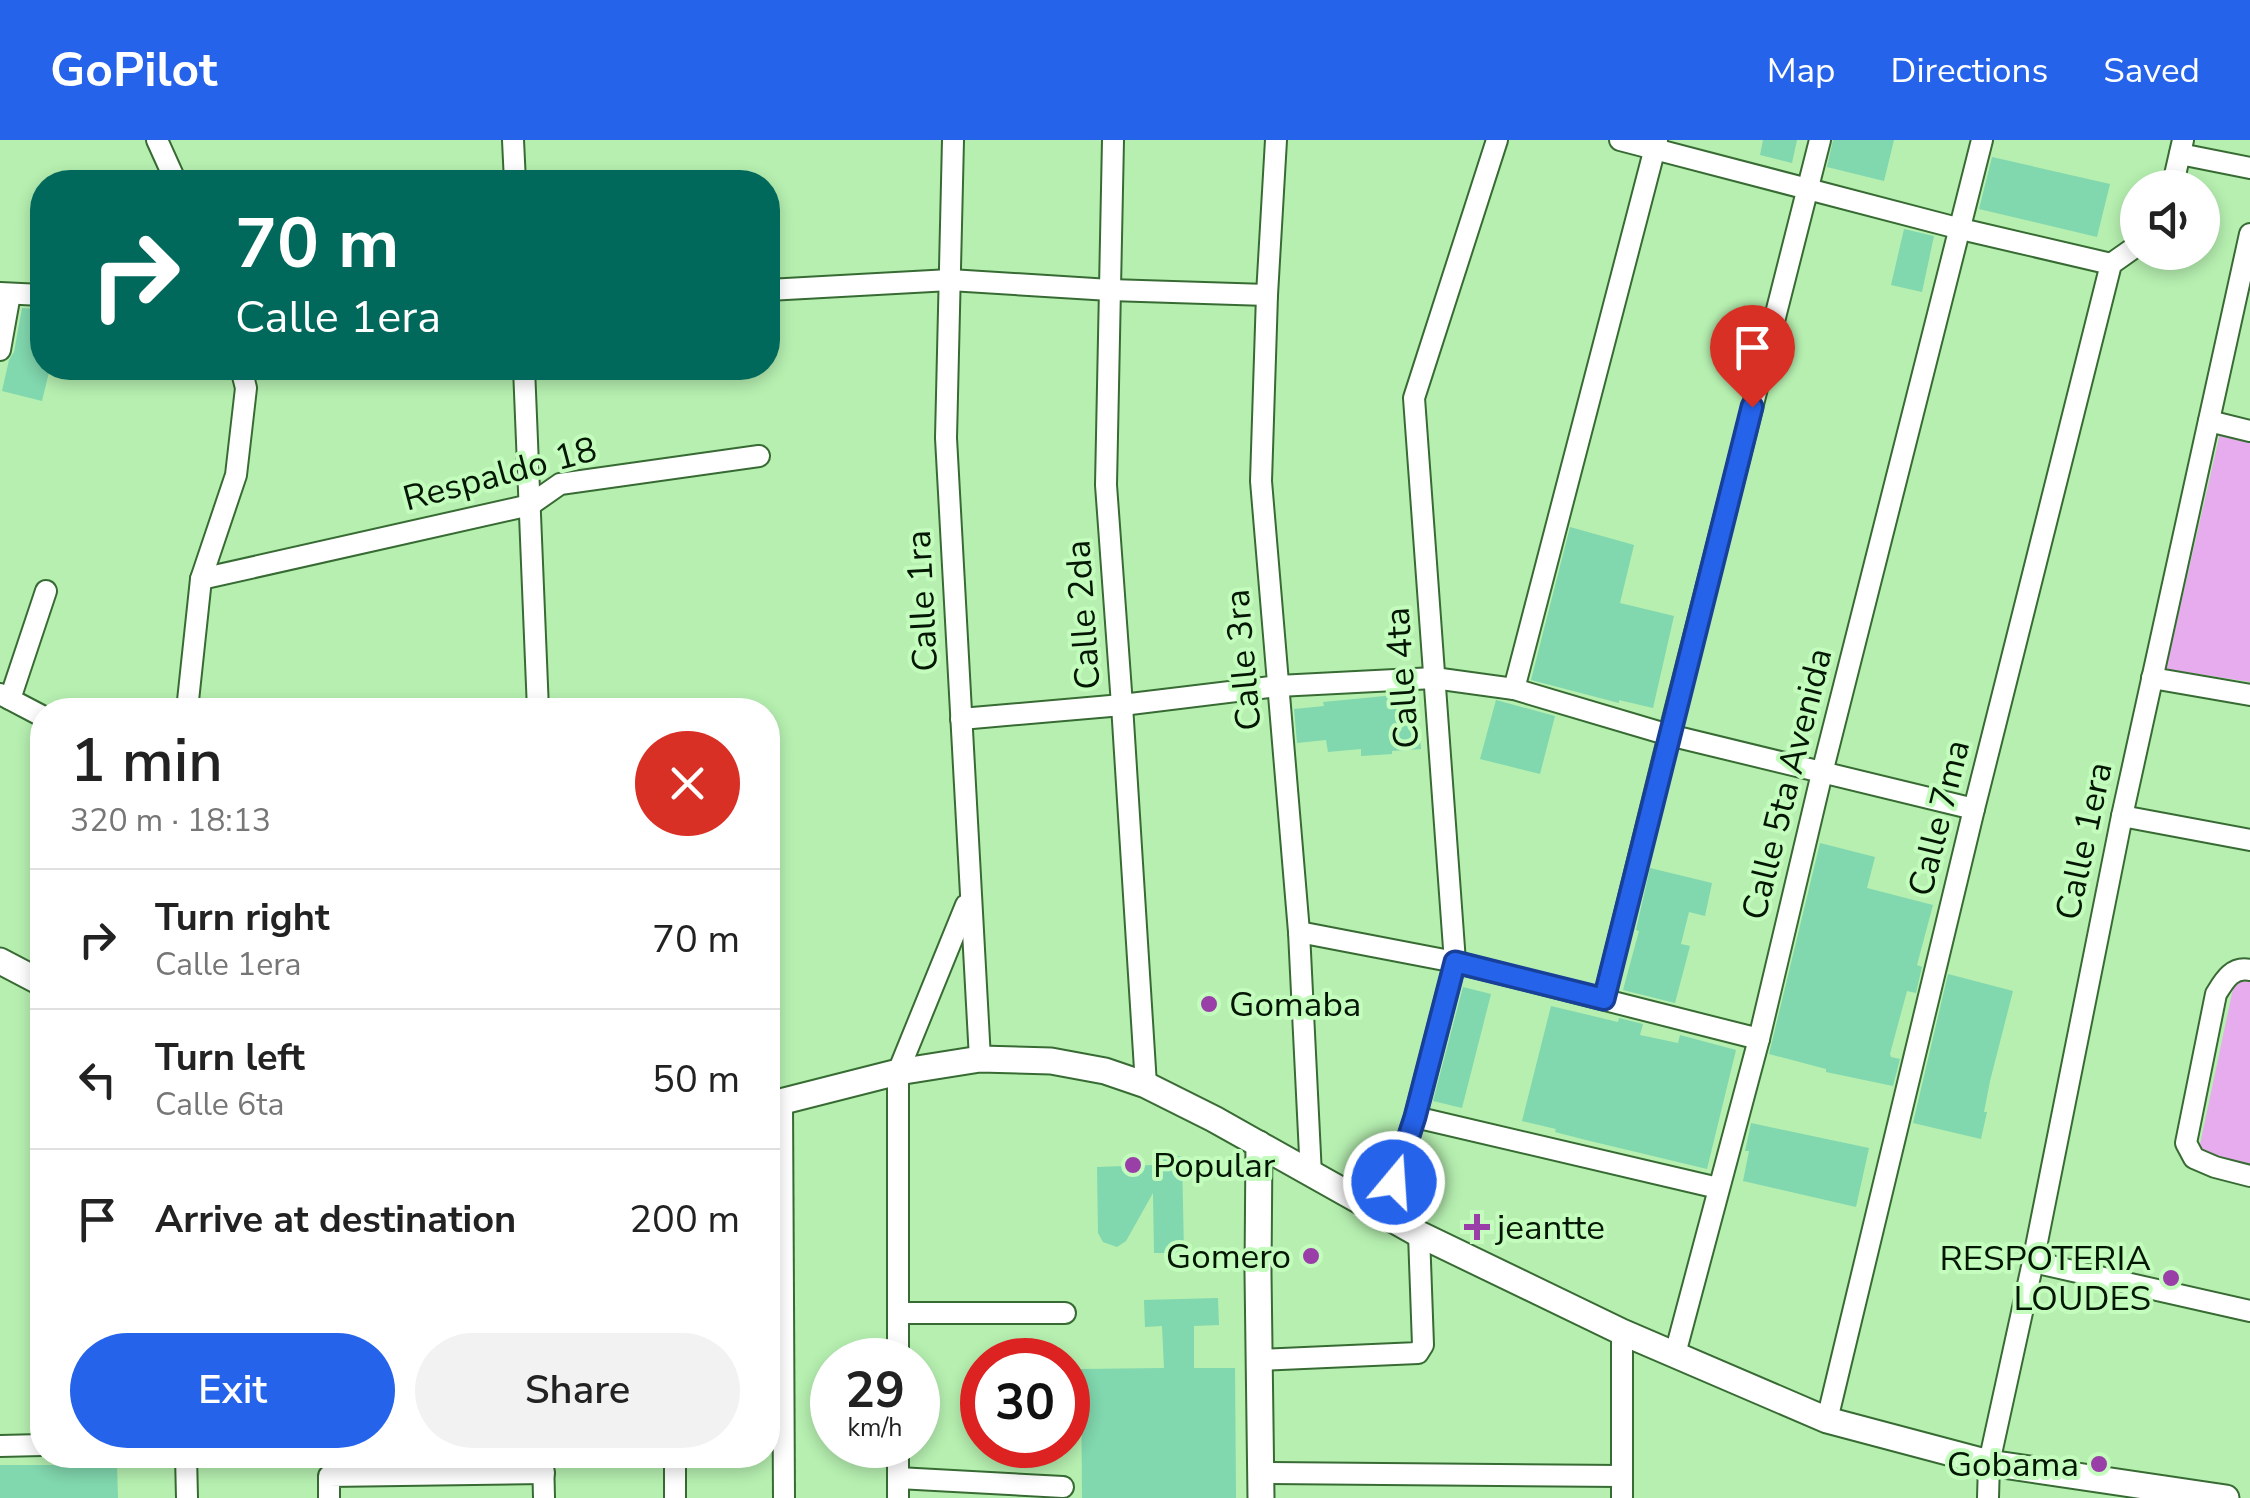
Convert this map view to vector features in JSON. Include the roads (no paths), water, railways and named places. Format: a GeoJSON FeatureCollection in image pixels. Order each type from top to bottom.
{"type":"FeatureCollection","features":[{"type":"Feature","properties":{"kind":"street"},"geometry":{"type":"LineString","coordinates":[[158,140],[171,170]]}},
{"type":"Feature","properties":{"kind":"street"},"geometry":{"type":"LineString","coordinates":[[513,140],[514,170]]}},
{"type":"Feature","properties":{"kind":"street","name":"Calle 1ra"},"geometry":{"type":"LineString","coordinates":[[954,140],[946,438],[980,1059]]}},
{"type":"Feature","properties":{"kind":"street","name":"Calle 2da"},"geometry":{"type":"LineString","coordinates":[[1113,140],[1106,486],[1146,1086]]}},
{"type":"Feature","properties":{"kind":"street","name":"Calle 3ra"},"geometry":{"type":"LineString","coordinates":[[1276,140],[1261,481],[1300,932],[1311,1174]]}},
{"type":"Feature","properties":{"kind":"street","name":"Calle 4ta"},"geometry":{"type":"LineString","coordinates":[[1383,1214],[1415,1117],[1455,962],[1414,398],[1497,140]]}},
{"type":"Feature","properties":{"kind":"street"},"geometry":{"type":"LineString","coordinates":[[1620,140],[1656,144],[1961,229],[2111,264],[2120,258]]}},
{"type":"Feature","properties":{"kind":"street"},"geometry":{"type":"LineString","coordinates":[[1604,999],[1820,140]]}},
{"type":"Feature","properties":{"kind":"street","name":"Calle 5ta Avenida"},"geometry":{"type":"LineString","coordinates":[[1675,1354],[1759,1039],[1822,772],[1982,140]]}},
{"type":"Feature","properties":{"kind":"street"},"geometry":{"type":"LineString","coordinates":[[1514,689],[1656,144]]}},
{"type":"Feature","properties":{"kind":"street"},"geometry":{"type":"LineString","coordinates":[[2181,147],[2250,168]]}},
{"type":"Feature","properties":{"kind":"street","name":"Calle 1era"},"geometry":{"type":"LineString","coordinates":[[1988,1498],[1988,1463],[2122,816],[2209,421],[2243,302],[2250,234]]}},
{"type":"Feature","properties":{"kind":"street","name":"Calle 7ma"},"geometry":{"type":"LineString","coordinates":[[1827,1420],[1974,809],[2111,264]]}},
{"type":"Feature","properties":{"kind":"street"},"geometry":{"type":"LineString","coordinates":[[780,289],[950,280],[1267,295]]}},
{"type":"Feature","properties":{"kind":"street"},"geometry":{"type":"LineString","coordinates":[[0,350],[5,294],[30,295]]}},
{"type":"Feature","properties":{"kind":"street"},"geometry":{"type":"LineString","coordinates":[[188,698],[200,579],[236,475],[244,380]]}},
{"type":"Feature","properties":{"kind":"street"},"geometry":{"type":"LineString","coordinates":[[525,380],[538,698]]}},
{"type":"Feature","properties":{"kind":"street"},"geometry":{"type":"LineString","coordinates":[[2209,421],[2250,431]]}},
{"type":"Feature","properties":{"kind":"street","name":"Respaldo 18"},"geometry":{"type":"LineString","coordinates":[[200,579],[530,505],[560,484],[759,456]]}},
{"type":"Feature","properties":{"kind":"street"},"geometry":{"type":"LineString","coordinates":[[30,710],[5,697],[46,592]]}},
{"type":"Feature","properties":{"kind":"street"},"geometry":{"type":"LineString","coordinates":[[961,720],[1278,686],[1434,678],[1514,689],[1669,735],[1974,809]]}},
{"type":"Feature","properties":{"kind":"street"},"geometry":{"type":"LineString","coordinates":[[2152,678],[2250,695]]}},
{"type":"Feature","properties":{"kind":"street"},"geometry":{"type":"LineString","coordinates":[[2122,816],[2250,840]]}},
{"type":"Feature","properties":{"kind":"street"},"geometry":{"type":"LineString","coordinates":[[898,1338],[898,1072],[970,897]]}},
{"type":"Feature","properties":{"kind":"street"},"geometry":{"type":"LineString","coordinates":[[1300,932],[1455,962],[1759,1039]]}},
{"type":"Feature","properties":{"kind":"street"},"geometry":{"type":"LineString","coordinates":[[0,961],[30,977]]}},
{"type":"Feature","properties":{"kind":"street"},"geometry":{"type":"LineString","coordinates":[[2250,970],[2243,968],[2228,975],[2216,994],[2186,1143],[2194,1158],[2250,1176]]}},
{"type":"Feature","properties":{"kind":"street"},"geometry":{"type":"LineString","coordinates":[[780,1102],[898,1072],[980,1059],[1017,1058],[1083,1066],[1146,1086],[1214,1119],[1419,1234],[1622,1332],[1827,1420],[1988,1463],[2225,1498]]}},
{"type":"Feature","properties":{"kind":"street"},"geometry":{"type":"LineString","coordinates":[[1415,1117],[1718,1188]]}},
{"type":"Feature","properties":{"kind":"street"},"geometry":{"type":"LineString","coordinates":[[1259,1144],[1261,1485],[1621,1476]]}},
{"type":"Feature","properties":{"kind":"street"},"geometry":{"type":"LineString","coordinates":[[1258,1360],[1418,1353],[1423,1345],[1419,1234]]}},
{"type":"Feature","properties":{"kind":"street"},"geometry":{"type":"LineString","coordinates":[[2032,1262],[2250,1312]]}},
{"type":"Feature","properties":{"kind":"street"},"geometry":{"type":"LineString","coordinates":[[898,1312],[1065,1313]]}},
{"type":"Feature","properties":{"kind":"street"},"geometry":{"type":"LineString","coordinates":[[780,1322],[784,1498]]}},
{"type":"Feature","properties":{"kind":"street"},"geometry":{"type":"LineString","coordinates":[[1622,1332],[1622,1498]]}},
{"type":"Feature","properties":{"kind":"street"},"geometry":{"type":"LineString","coordinates":[[0,1446],[30,1446]]}},
{"type":"Feature","properties":{"kind":"street"},"geometry":{"type":"LineString","coordinates":[[186,1468],[187,1498]]}},
{"type":"Feature","properties":{"kind":"street"},"geometry":{"type":"LineString","coordinates":[[329,1498],[329,1476],[472,1468]]}},
{"type":"Feature","properties":{"kind":"street"},"geometry":{"type":"LineString","coordinates":[[544,1468],[544,1498]]}},
{"type":"Feature","properties":{"kind":"street"},"geometry":{"type":"LineString","coordinates":[[675,1468],[675,1498]]}},
{"type":"Feature","properties":{"kind":"street"},"geometry":{"type":"LineString","coordinates":[[898,1488],[1063,1487]]}},
{"type":"Feature","properties":{"kind":"place","name":"Gomaba"},"geometry":{"type":"Point","coordinates":[1209,1004]}},
{"type":"Feature","properties":{"kind":"place","name":"Popular"},"geometry":{"type":"Point","coordinates":[1133,1165]}},
{"type":"Feature","properties":{"kind":"place","name":"jeantte"},"geometry":{"type":"Point","coordinates":[1477,1227]}},
{"type":"Feature","properties":{"kind":"place","name":"Gomero"},"geometry":{"type":"Point","coordinates":[1311,1256]}},
{"type":"Feature","properties":{"kind":"place","name":"RESPOTERIA LOUDES"},"geometry":{"type":"Point","coordinates":[2171,1278]}},
{"type":"Feature","properties":{"kind":"place","name":"Gobama"},"geometry":{"type":"Point","coordinates":[2099,1464]}}]}
